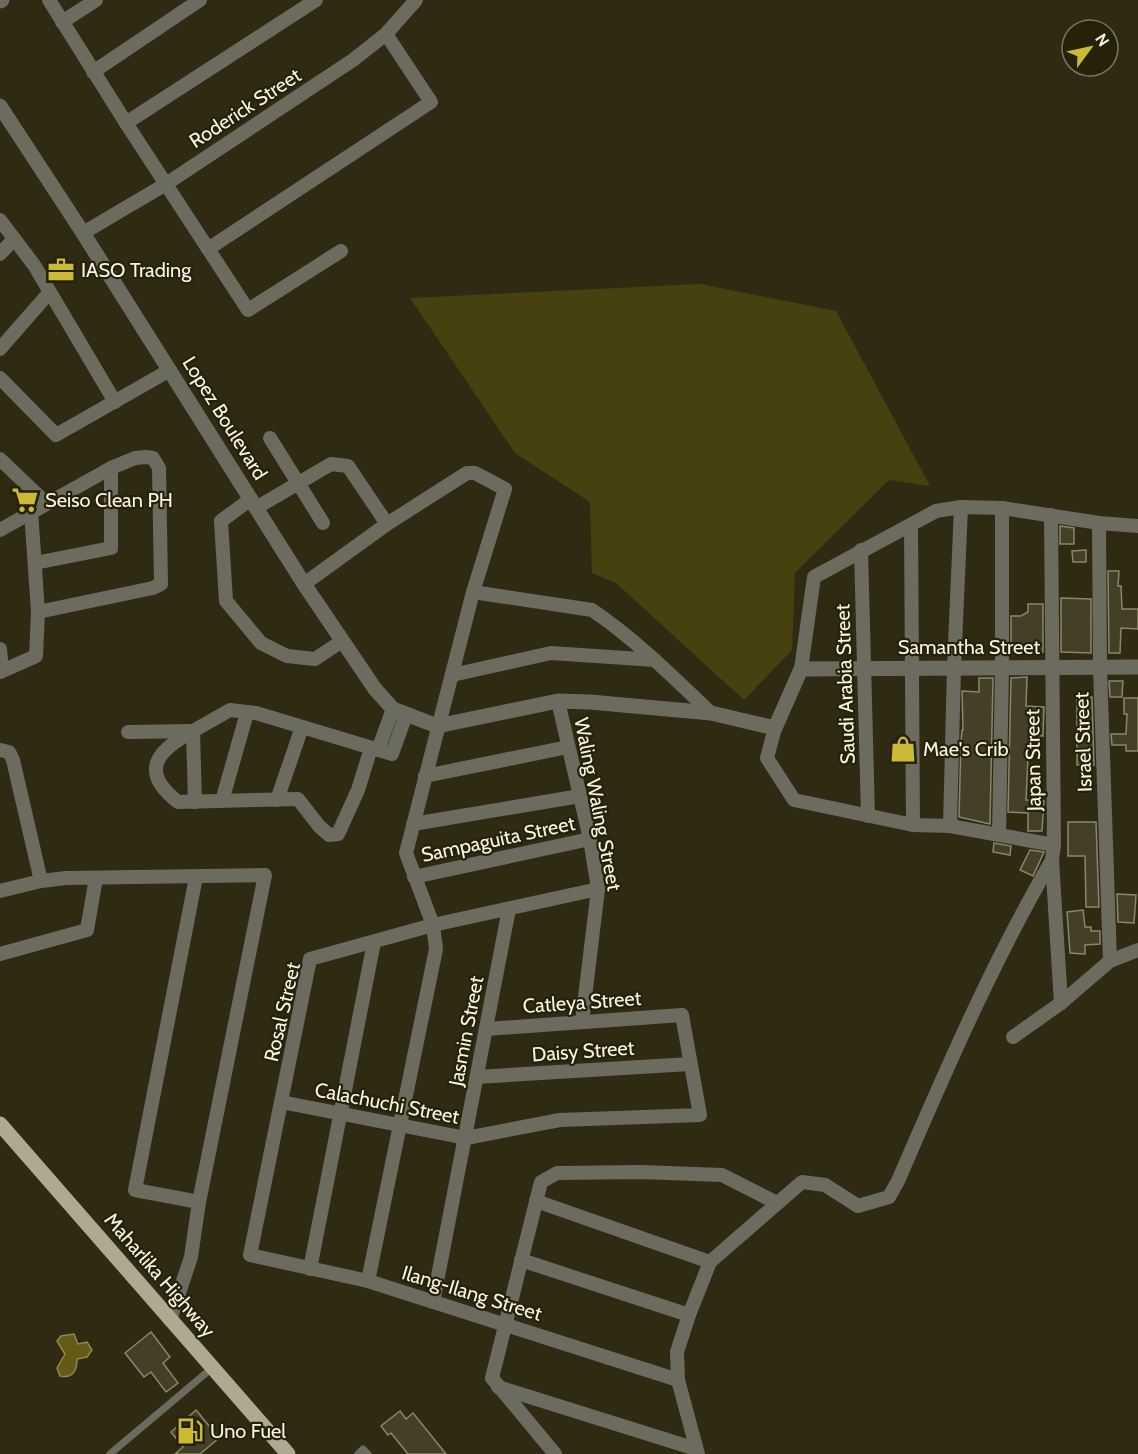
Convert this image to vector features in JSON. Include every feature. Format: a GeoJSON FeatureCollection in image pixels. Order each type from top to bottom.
{"type":"FeatureCollection","features":[{"type":"Feature","properties":{"kind":"main road","name":"Maharlika Highway"},"geometry":{"type":"LineString","coordinates":[[0,1124],[288,1454]]}},
{"type":"Feature","properties":{"kind":"street"},"geometry":{"type":"LineString","coordinates":[[49,0],[93,72],[248,309],[341,251]]}},
{"type":"Feature","properties":{"kind":"street"},"geometry":{"type":"LineString","coordinates":[[62,22],[96,0]]}},
{"type":"Feature","properties":{"kind":"street"},"geometry":{"type":"LineString","coordinates":[[93,72],[200,0]]}},
{"type":"Feature","properties":{"kind":"street"},"geometry":{"type":"LineString","coordinates":[[126,123],[316,0]]}},
{"type":"Feature","properties":{"kind":"street","name":"Roderick Street"},"geometry":{"type":"LineString","coordinates":[[83,233],[166,184],[353,60],[386,34],[416,0]]}},
{"type":"Feature","properties":{"kind":"street"},"geometry":{"type":"LineString","coordinates":[[208,249],[431,102],[386,34]]}},
{"type":"Feature","properties":{"kind":"street","name":"Lopez Boulevard"},"geometry":{"type":"LineString","coordinates":[[0,106],[83,233],[304,584],[375,689],[399,712],[437,726]]}},
{"type":"Feature","properties":{"kind":"street"},"geometry":{"type":"LineString","coordinates":[[0,220],[34,265],[115,402]]}},
{"type":"Feature","properties":{"kind":"street"},"geometry":{"type":"LineString","coordinates":[[0,254],[14,239]]}},
{"type":"Feature","properties":{"kind":"street"},"geometry":{"type":"LineString","coordinates":[[0,349],[50,293]]}},
{"type":"Feature","properties":{"kind":"street"},"geometry":{"type":"LineString","coordinates":[[0,378],[56,435],[170,370]]}},
{"type":"Feature","properties":{"kind":"street"},"geometry":{"type":"LineString","coordinates":[[270,438],[323,523]]}},
{"type":"Feature","properties":{"kind":"street"},"geometry":{"type":"LineString","coordinates":[[1,528],[111,468],[135,458],[153,458],[159,468],[161,584],[153,588],[38,612]]}},
{"type":"Feature","properties":{"kind":"street"},"geometry":{"type":"LineString","coordinates":[[0,459],[46,503]]}},
{"type":"Feature","properties":{"kind":"street"},"geometry":{"type":"LineString","coordinates":[[342,641],[315,659],[286,656],[261,643],[226,602],[221,521],[298,484],[331,464],[348,466],[387,524]]}},
{"type":"Feature","properties":{"kind":"street"},"geometry":{"type":"LineString","coordinates":[[35,563],[111,548],[111,468]]}},
{"type":"Feature","properties":{"kind":"street"},"geometry":{"type":"LineString","coordinates":[[304,584],[387,524],[467,473],[475,472],[505,489],[472,592],[406,853],[433,925],[436,949],[368,1281]]}},
{"type":"Feature","properties":{"kind":"street"},"geometry":{"type":"LineString","coordinates":[[950,826],[961,507]]}},
{"type":"Feature","properties":{"kind":"street"},"geometry":{"type":"LineString","coordinates":[[1054,845],[950,826],[913,825],[794,800],[767,758],[775,728],[801,669],[814,577],[936,511],[961,507],[1002,508],[1099,523],[1138,526]]}},
{"type":"Feature","properties":{"kind":"street"},"geometry":{"type":"LineString","coordinates":[[999,834],[1002,508]]}},
{"type":"Feature","properties":{"kind":"street"},"geometry":{"type":"LineString","coordinates":[[0,649],[1,672],[36,656],[38,612],[31,511]]}},
{"type":"Feature","properties":{"kind":"street","name":"Japan Street"},"geometry":{"type":"LineString","coordinates":[[1052,515],[1054,845],[1052,860],[1061,1003]]}},
{"type":"Feature","properties":{"kind":"street","name":"Israel Street"},"geometry":{"type":"LineString","coordinates":[[1099,523],[1100,667],[1110,961]]}},
{"type":"Feature","properties":{"kind":"street"},"geometry":{"type":"LineString","coordinates":[[911,526],[913,825]]}},
{"type":"Feature","properties":{"kind":"street","name":"Saudi Arabia Street"},"geometry":{"type":"LineString","coordinates":[[861,550],[868,816]]}},
{"type":"Feature","properties":{"kind":"street"},"geometry":{"type":"LineString","coordinates":[[472,592],[592,610],[655,660],[711,713]]}},
{"type":"Feature","properties":{"kind":"street"},"geometry":{"type":"LineString","coordinates":[[452,675],[551,653],[655,660]]}},
{"type":"Feature","properties":{"kind":"street","name":"Samantha Street"},"geometry":{"type":"LineString","coordinates":[[801,669],[1138,667]]}},
{"type":"Feature","properties":{"kind":"street"},"geometry":{"type":"LineString","coordinates":[[437,726],[558,701],[711,713],[775,728]]}},
{"type":"Feature","properties":{"kind":"street","name":"Waling Waling Street"},"geometry":{"type":"LineString","coordinates":[[558,701],[590,839],[598,889],[582,1022]]}},
{"type":"Feature","properties":{"kind":"street"},"geometry":{"type":"LineString","coordinates":[[375,749],[256,713],[230,710],[172,742],[162,752],[157,764],[156,778],[164,791],[178,802],[298,799],[328,835],[338,834],[375,749],[399,712]]}},
{"type":"Feature","properties":{"kind":"street"},"geometry":{"type":"LineString","coordinates":[[222,801],[247,713]]}},
{"type":"Feature","properties":{"kind":"street"},"geometry":{"type":"LineString","coordinates":[[277,800],[302,728]]}},
{"type":"Feature","properties":{"kind":"street"},"geometry":{"type":"LineString","coordinates":[[128,732],[193,731]]}},
{"type":"Feature","properties":{"kind":"street"},"geometry":{"type":"LineString","coordinates":[[193,731],[195,802]]}},
{"type":"Feature","properties":{"kind":"street"},"geometry":{"type":"LineString","coordinates":[[425,776],[568,747]]}},
{"type":"Feature","properties":{"kind":"street"},"geometry":{"type":"LineString","coordinates":[[0,750],[9,752],[13,760],[41,881]]}},
{"type":"Feature","properties":{"kind":"street"},"geometry":{"type":"LineString","coordinates":[[413,824],[580,796]]}},
{"type":"Feature","properties":{"kind":"street","name":"Sampaguita Street"},"geometry":{"type":"LineString","coordinates":[[414,877],[590,839]]}},
{"type":"Feature","properties":{"kind":"street"},"geometry":{"type":"LineString","coordinates":[[697,1452],[678,1380],[676,1352],[710,1262],[802,1182],[825,1185],[858,1206],[889,1197],[955,1050],[1029,900],[1052,860]]}},
{"type":"Feature","properties":{"kind":"street"},"geometry":{"type":"LineString","coordinates":[[0,891],[41,881],[66,878],[265,875],[199,1202],[191,1257],[170,1320]]}},
{"type":"Feature","properties":{"kind":"street"},"geometry":{"type":"LineString","coordinates":[[196,877],[135,1190],[199,1202]]}},
{"type":"Feature","properties":{"kind":"street"},"geometry":{"type":"LineString","coordinates":[[0,954],[87,930],[96,878]]}},
{"type":"Feature","properties":{"kind":"street","name":"Rosal Street"},"geometry":{"type":"LineString","coordinates":[[250,1255],[310,959],[433,925],[598,889]]}},
{"type":"Feature","properties":{"kind":"street","name":"Jasmin Street"},"geometry":{"type":"LineString","coordinates":[[433,1302],[509,909]]}},
{"type":"Feature","properties":{"kind":"street"},"geometry":{"type":"LineString","coordinates":[[310,1269],[374,942]]}},
{"type":"Feature","properties":{"kind":"street"},"geometry":{"type":"LineString","coordinates":[[1013,1037],[1061,1003],[1110,961],[1138,950]]}},
{"type":"Feature","properties":{"kind":"street","name":"Catleya Street"},"geometry":{"type":"LineString","coordinates":[[486,1029],[682,1014],[690,1064]]}},
{"type":"Feature","properties":{"kind":"street","name":"Calachuchi Street"},"geometry":{"type":"LineString","coordinates":[[281,1102],[466,1138],[560,1120],[700,1115],[690,1064]]}},
{"type":"Feature","properties":{"kind":"street","name":"Daisy Street"},"geometry":{"type":"LineString","coordinates":[[477,1077],[690,1064]]}},
{"type":"Feature","properties":{"kind":"street"},"geometry":{"type":"LineString","coordinates":[[555,1454],[492,1378],[541,1182],[557,1173],[641,1172],[723,1175],[777,1203]]}},
{"type":"Feature","properties":{"kind":"street"},"geometry":{"type":"LineString","coordinates":[[536,1201],[710,1262]]}},
{"type":"Feature","properties":{"kind":"street","name":"Ilang-Ilang Street"},"geometry":{"type":"LineString","coordinates":[[250,1255],[368,1281],[678,1380]]}},
{"type":"Feature","properties":{"kind":"street"},"geometry":{"type":"LineString","coordinates":[[521,1260],[689,1315]]}},
{"type":"Feature","properties":{"kind":"street"},"geometry":{"type":"LineString","coordinates":[[498,1387],[697,1452]]}},
{"type":"Feature","properties":{"kind":"lane"},"geometry":{"type":"LineString","coordinates":[[110,1454],[212,1368]]}},
{"type":"Feature","properties":{"kind":"lane"},"geometry":{"type":"LineString","coordinates":[[358,1454],[363,1449],[368,1454]]}},
{"type":"Feature","properties":{"kind":"shaded area"},"geometry":{"type":"Polygon","coordinates":[[[700,284],[836,311],[930,486],[889,480],[795,573],[792,650],[744,700],[616,583],[592,573],[590,502],[515,453],[410,298],[700,284]]]}},
{"type":"Feature","properties":{"kind":"shaded area"},"geometry":{"type":"Polygon","coordinates":[[[74,1334],[78,1344],[87,1342],[92,1350],[87,1357],[77,1359],[72,1375],[60,1376],[57,1368],[65,1354],[57,1341],[61,1336],[74,1334]]]}},
{"type":"Feature","properties":{"kind":"building"},"geometry":{"type":"Polygon","coordinates":[[[1060,526],[1074,528],[1074,544],[1060,544],[1060,526]]]}},
{"type":"Feature","properties":{"kind":"building"},"geometry":{"type":"Polygon","coordinates":[[[1086,550],[1086,562],[1073,562],[1072,551],[1086,550]]]}},
{"type":"Feature","properties":{"kind":"building"},"geometry":{"type":"Polygon","coordinates":[[[1108,571],[1119,571],[1118,586],[1121,586],[1122,609],[1138,609],[1138,629],[1121,628],[1120,653],[1109,653],[1108,571]]]}},
{"type":"Feature","properties":{"kind":"building"},"geometry":{"type":"Polygon","coordinates":[[[1061,598],[1091,599],[1091,653],[1061,652],[1061,598]]]}},
{"type":"Feature","properties":{"kind":"building"},"geometry":{"type":"Polygon","coordinates":[[[1028,604],[1043,604],[1043,652],[1011,652],[1011,616],[1021,616],[1028,612],[1028,604]]]}},
{"type":"Feature","properties":{"kind":"building"},"geometry":{"type":"Polygon","coordinates":[[[1027,677],[1026,706],[1044,707],[1043,736],[1029,736],[1026,800],[1044,801],[1042,831],[1028,831],[1028,813],[1008,812],[1011,678],[1027,677]]]}},
{"type":"Feature","properties":{"kind":"building"},"geometry":{"type":"Polygon","coordinates":[[[979,678],[993,678],[990,824],[959,817],[963,730],[962,691],[979,692],[979,678]]]}},
{"type":"Feature","properties":{"kind":"building"},"geometry":{"type":"Polygon","coordinates":[[[1109,681],[1123,681],[1122,697],[1110,697],[1109,681]]]}},
{"type":"Feature","properties":{"kind":"building"},"geometry":{"type":"Polygon","coordinates":[[[1077,697],[1092,697],[1094,765],[1077,765],[1077,697]]]}},
{"type":"Feature","properties":{"kind":"building"},"geometry":{"type":"Polygon","coordinates":[[[1124,698],[1138,698],[1138,751],[1126,751],[1126,745],[1112,745],[1111,734],[1126,734],[1127,714],[1124,714],[1124,698]]]}},
{"type":"Feature","properties":{"kind":"building"},"geometry":{"type":"Polygon","coordinates":[[[1068,822],[1096,822],[1099,907],[1086,907],[1085,856],[1068,856],[1068,822]]]}},
{"type":"Feature","properties":{"kind":"building"},"geometry":{"type":"Polygon","coordinates":[[[994,843],[1011,846],[1010,855],[993,852],[994,843]]]}},
{"type":"Feature","properties":{"kind":"building"},"geometry":{"type":"Polygon","coordinates":[[[1030,850],[1044,852],[1033,876],[1020,870],[1030,850]]]}},
{"type":"Feature","properties":{"kind":"building"},"geometry":{"type":"Polygon","coordinates":[[[1117,894],[1136,895],[1134,923],[1118,922],[1117,894]]]}},
{"type":"Feature","properties":{"kind":"building"},"geometry":{"type":"Polygon","coordinates":[[[1083,910],[1085,927],[1091,927],[1091,931],[1100,931],[1100,944],[1085,945],[1085,954],[1070,953],[1067,912],[1083,910]]]}},
{"type":"Feature","properties":{"kind":"building"},"geometry":{"type":"Polygon","coordinates":[[[151,1332],[170,1357],[163,1363],[178,1383],[166,1392],[151,1372],[144,1377],[125,1353],[151,1332]]]}},
{"type":"Feature","properties":{"kind":"building"},"geometry":{"type":"Polygon","coordinates":[[[196,1410],[219,1438],[200,1454],[175,1454],[183,1447],[171,1432],[196,1410]]]}},
{"type":"Feature","properties":{"kind":"building"},"geometry":{"type":"Polygon","coordinates":[[[400,1411],[406,1419],[413,1413],[446,1454],[408,1454],[391,1433],[388,1435],[381,1426],[400,1411]]]}},
{"type":"Feature","properties":{"kind":"place","name":"IASO Trading"},"geometry":{"type":"Point","coordinates":[61,270]}},
{"type":"Feature","properties":{"kind":"place","name":"Seiso Clean PH"},"geometry":{"type":"Point","coordinates":[25,500]}},
{"type":"Feature","properties":{"kind":"place","name":"Mae's Crib"},"geometry":{"type":"Point","coordinates":[903,749]}},
{"type":"Feature","properties":{"kind":"place","name":"Uno Fuel"},"geometry":{"type":"Point","coordinates":[190,1431]}}]}
